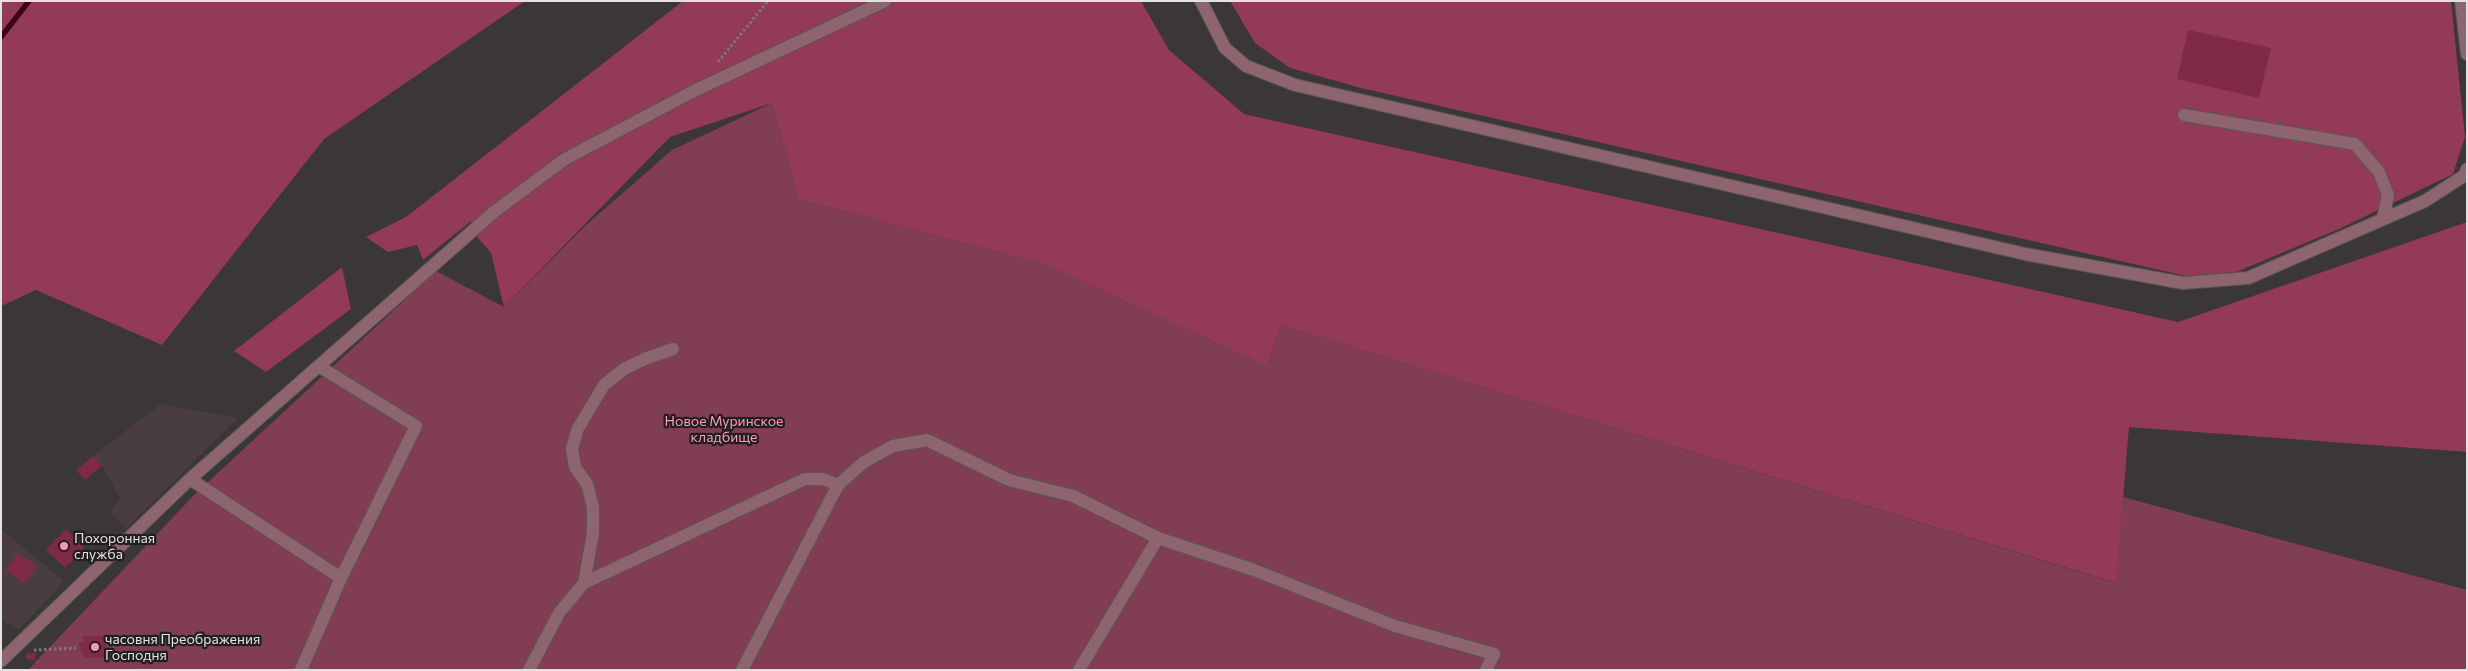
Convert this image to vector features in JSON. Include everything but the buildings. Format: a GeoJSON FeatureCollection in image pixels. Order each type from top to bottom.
{"type":"FeatureCollection","features":[{"type":"Feature","properties":{"kind":"lane"},"geometry":{"type":"LineString","coordinates":[[1,660],[190,479],[320,367],[494,212],[565,159],[694,92],[885,1]]}},
{"type":"Feature","properties":{"kind":"lane"},"geometry":{"type":"LineString","coordinates":[[1201,1],[1225,48],[1246,66],[1295,84],[2035,256],[2183,283],[2248,278],[2426,201],[2465,175],[2467,169]]}},
{"type":"Feature","properties":{"kind":"lane"},"geometry":{"type":"LineString","coordinates":[[2460,1],[2467,54]]}},
{"type":"Feature","properties":{"kind":"lane"},"geometry":{"type":"LineString","coordinates":[[2184,115],[2355,144],[2379,172],[2388,195],[2383,219]]}},
{"type":"Feature","properties":{"kind":"lane"},"geometry":{"type":"LineString","coordinates":[[584,583],[593,533],[593,506],[587,484],[574,467],[572,449],[577,430],[604,385],[624,369],[672,349]]}},
{"type":"Feature","properties":{"kind":"lane"},"geometry":{"type":"LineString","coordinates":[[301,670],[341,578],[416,426],[320,367]]}},
{"type":"Feature","properties":{"kind":"lane"},"geometry":{"type":"LineString","coordinates":[[742,670],[838,485],[864,462],[893,446],[927,440],[1010,480],[1073,496],[1158,538],[1254,570],[1395,626],[1494,654],[1486,670]]}},
{"type":"Feature","properties":{"kind":"lane"},"geometry":{"type":"LineString","coordinates":[[190,479],[341,578]]}},
{"type":"Feature","properties":{"kind":"lane"},"geometry":{"type":"LineString","coordinates":[[529,670],[559,613],[584,583],[805,479],[823,479],[838,485]]}},
{"type":"Feature","properties":{"kind":"lane"},"geometry":{"type":"LineString","coordinates":[[1079,670],[1158,538]]}},
{"type":"Feature","properties":{"kind":"path"},"geometry":{"type":"LineString","coordinates":[[712,70],[768,1]]}},
{"type":"Feature","properties":{"kind":"path"},"geometry":{"type":"LineString","coordinates":[[12,651],[76,648]]}},
{"type":"Feature","properties":{"kind":"shaded area"},"geometry":{"type":"Polygon","coordinates":[[[1,1],[525,1],[324,139],[162,345],[36,290],[1,306],[1,1]]]}},
{"type":"Feature","properties":{"kind":"shaded area"},"geometry":{"type":"Polygon","coordinates":[[[683,1],[1141,1],[1169,50],[1244,114],[2178,322],[2467,222],[2467,452],[2129,427],[2116,583],[1281,325],[1267,366],[1043,264],[798,199],[772,103],[670,137],[504,307],[491,253],[472,231],[471,221],[423,260],[417,245],[388,252],[366,237],[406,217],[683,1]]]}},
{"type":"Feature","properties":{"kind":"shaded area"},"geometry":{"type":"Polygon","coordinates":[[[1230,1],[2451,1],[2465,137],[2453,174],[2339,229],[2236,272],[2186,276],[1361,88],[1290,68],[1255,43],[1230,1]]]}},
{"type":"Feature","properties":{"kind":"shaded area"},"geometry":{"type":"Polygon","coordinates":[[[342,267],[351,309],[266,372],[234,351],[342,267]]]}},
{"type":"Feature","properties":{"kind":"shaded area"},"geometry":{"type":"Polygon","coordinates":[[[161,404],[238,418],[126,528],[110,512],[120,498],[102,466],[93,456],[161,404]]]}},
{"type":"Feature","properties":{"kind":"shaded area"},"geometry":{"type":"Polygon","coordinates":[[[2,530],[64,581],[19,630],[1,619],[2,530]]]}},
{"type":"Feature","properties":{"kind":"green space","name":"Новое Муринское кладбище"},"geometry":{"type":"Polygon","coordinates":[[[772,103],[798,199],[1043,264],[1267,366],[1281,325],[2115,583],[2123,497],[2467,590],[2467,670],[28,670],[195,494],[436,271],[504,307],[585,226],[672,150],[772,103]]]}},
{"type":"Feature","properties":{"kind":"waterway"},"geometry":{"type":"LineString","coordinates":[[1,37],[29,1]]}},
{"type":"Feature","properties":{"kind":"place","name":"Похоронная служба"},"geometry":{"type":"Point","coordinates":[64,546]}},
{"type":"Feature","properties":{"kind":"place","name":"часовня Преображения Господня"},"geometry":{"type":"Point","coordinates":[95,647]}}]}
